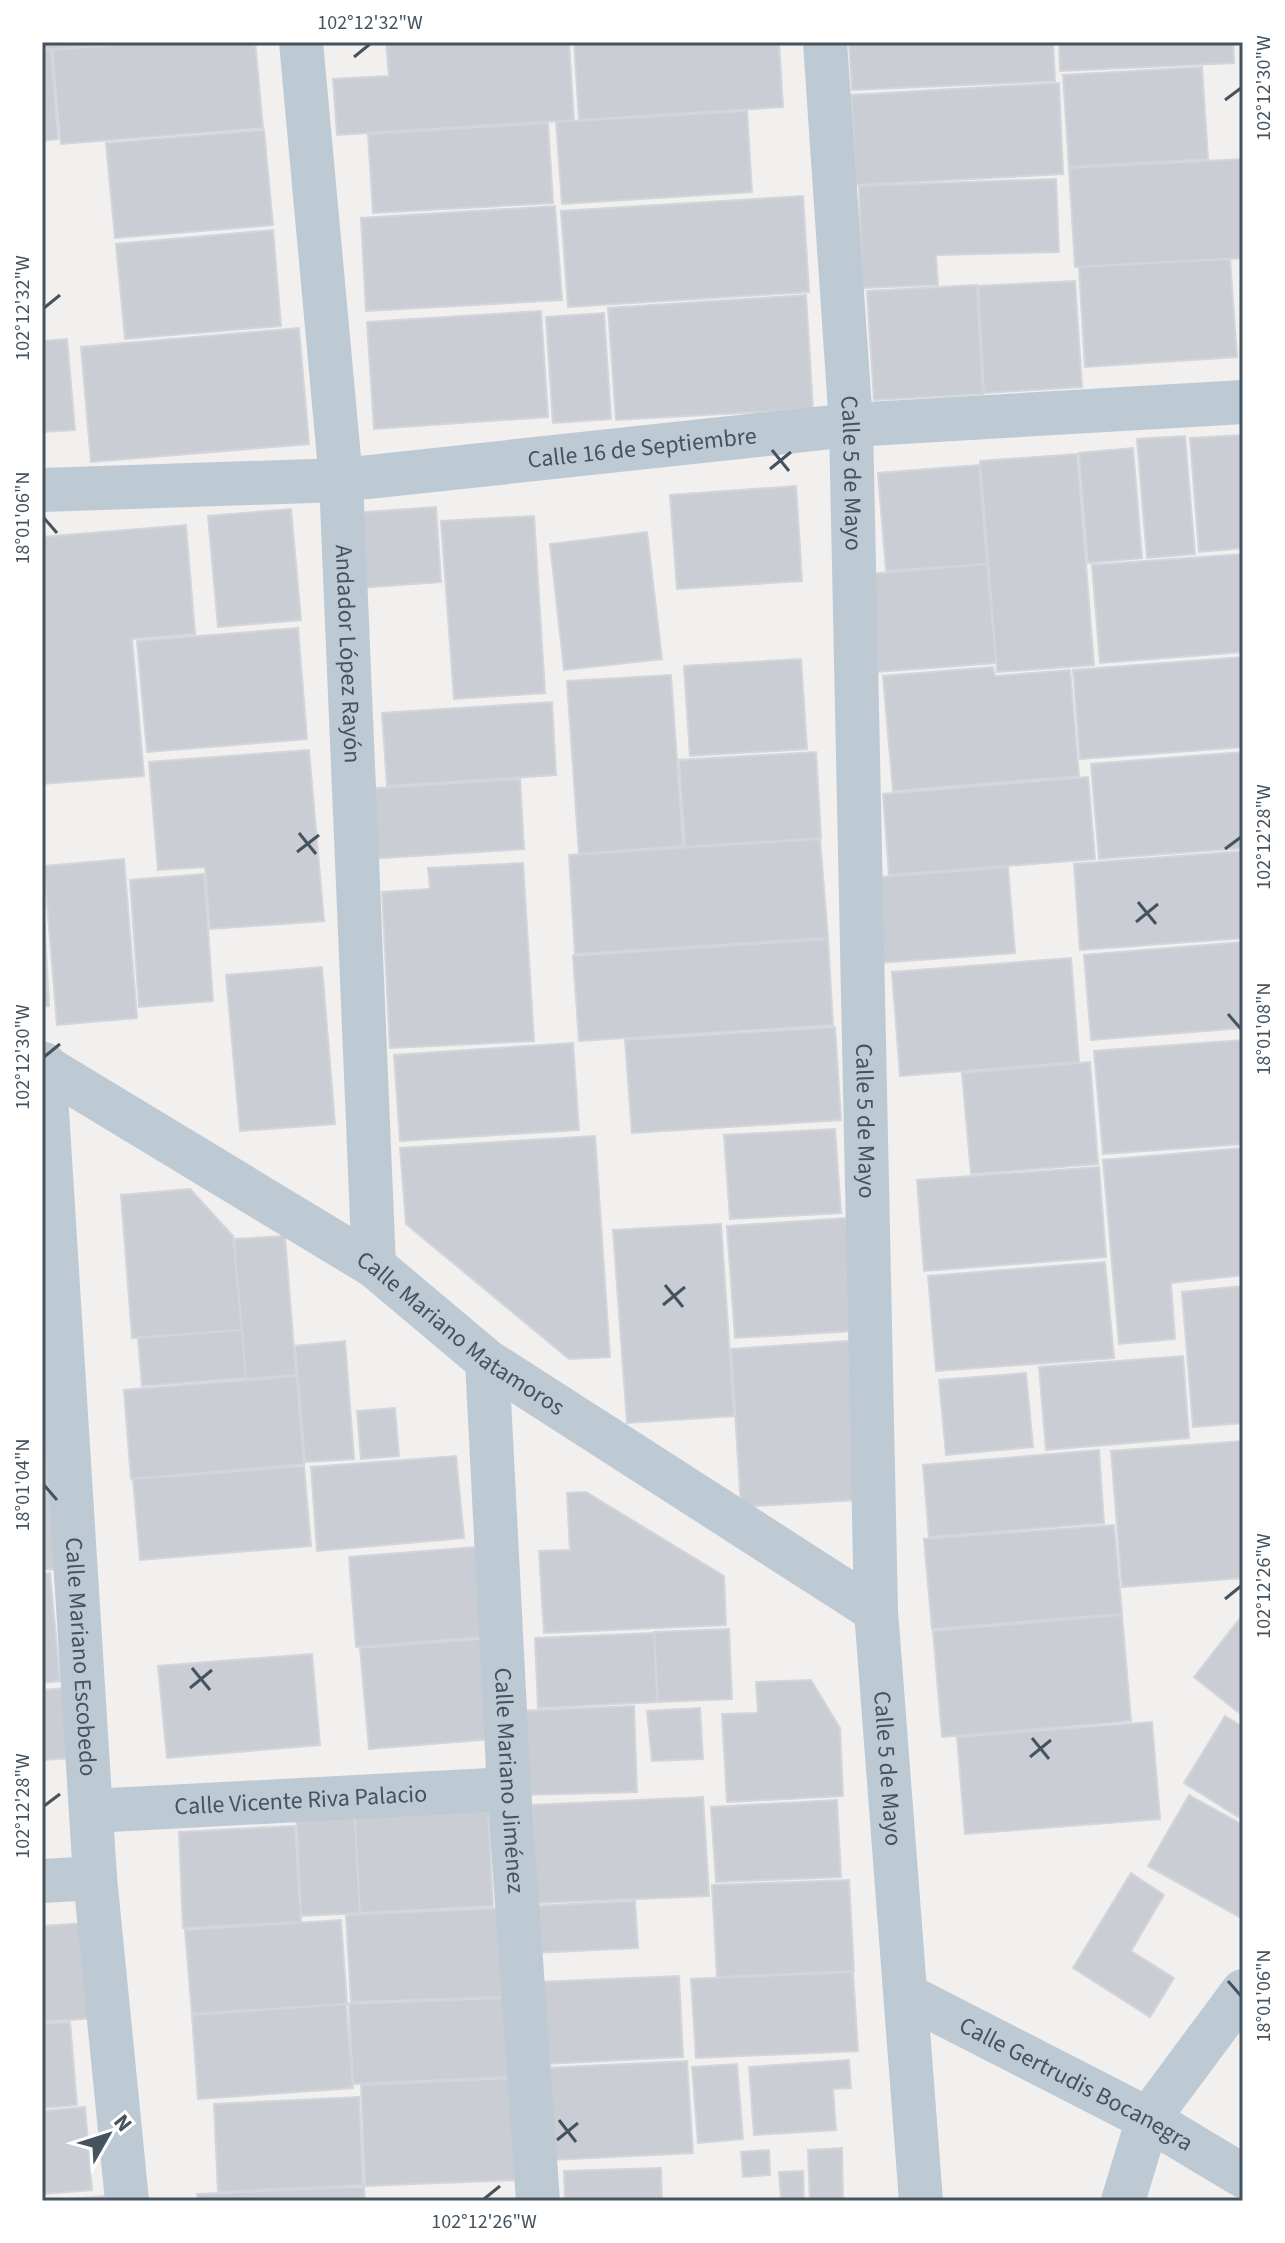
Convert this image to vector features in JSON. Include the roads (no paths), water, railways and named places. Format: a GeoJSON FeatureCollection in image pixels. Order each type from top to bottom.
{"type":"FeatureCollection","features":[{"type":"Feature","properties":{"kind":"street","name":"Andador López Rayón"},"geometry":{"type":"LineString","coordinates":[[301,42],[341,480],[374,1266]]}},
{"type":"Feature","properties":{"kind":"street","name":"Calle 5 de Mayo"},"geometry":{"type":"LineString","coordinates":[[825,42],[851,425],[876,1611],[921,2201]]}},
{"type":"Feature","properties":{"kind":"street","name":"Calle 16 de Septiembre"},"geometry":{"type":"LineString","coordinates":[[42,490],[341,480],[851,425],[1243,402]]}},
{"type":"Feature","properties":{"kind":"street","name":"Calle Mariano Matamoros"},"geometry":{"type":"LineString","coordinates":[[43,1064],[374,1266],[487,1361],[876,1611]]}},
{"type":"Feature","properties":{"kind":"street","name":"Calle Mariano Escobedo"},"geometry":{"type":"LineString","coordinates":[[43,1064],[95,1878],[127,2201]]}},
{"type":"Feature","properties":{"kind":"street","name":"Calle Mariano Jiménez"},"geometry":{"type":"LineString","coordinates":[[487,1361],[509,1789],[538,2201]]}},
{"type":"Feature","properties":{"kind":"street","name":"Calle Vicente Riva Palacio"},"geometry":{"type":"LineString","coordinates":[[91,1811],[509,1789]]}},
{"type":"Feature","properties":{"kind":"street"},"geometry":{"type":"LineString","coordinates":[[42,1881],[95,1878]]}},
{"type":"Feature","properties":{"kind":"street"},"geometry":{"type":"LineString","coordinates":[[1123,2201],[1148,2119],[1243,1991]]}},
{"type":"Feature","properties":{"kind":"street","name":"Calle Gertrudis Bocanegra"},"geometry":{"type":"LineString","coordinates":[[906,1995],[1148,2119],[1243,2176]]}}]}
